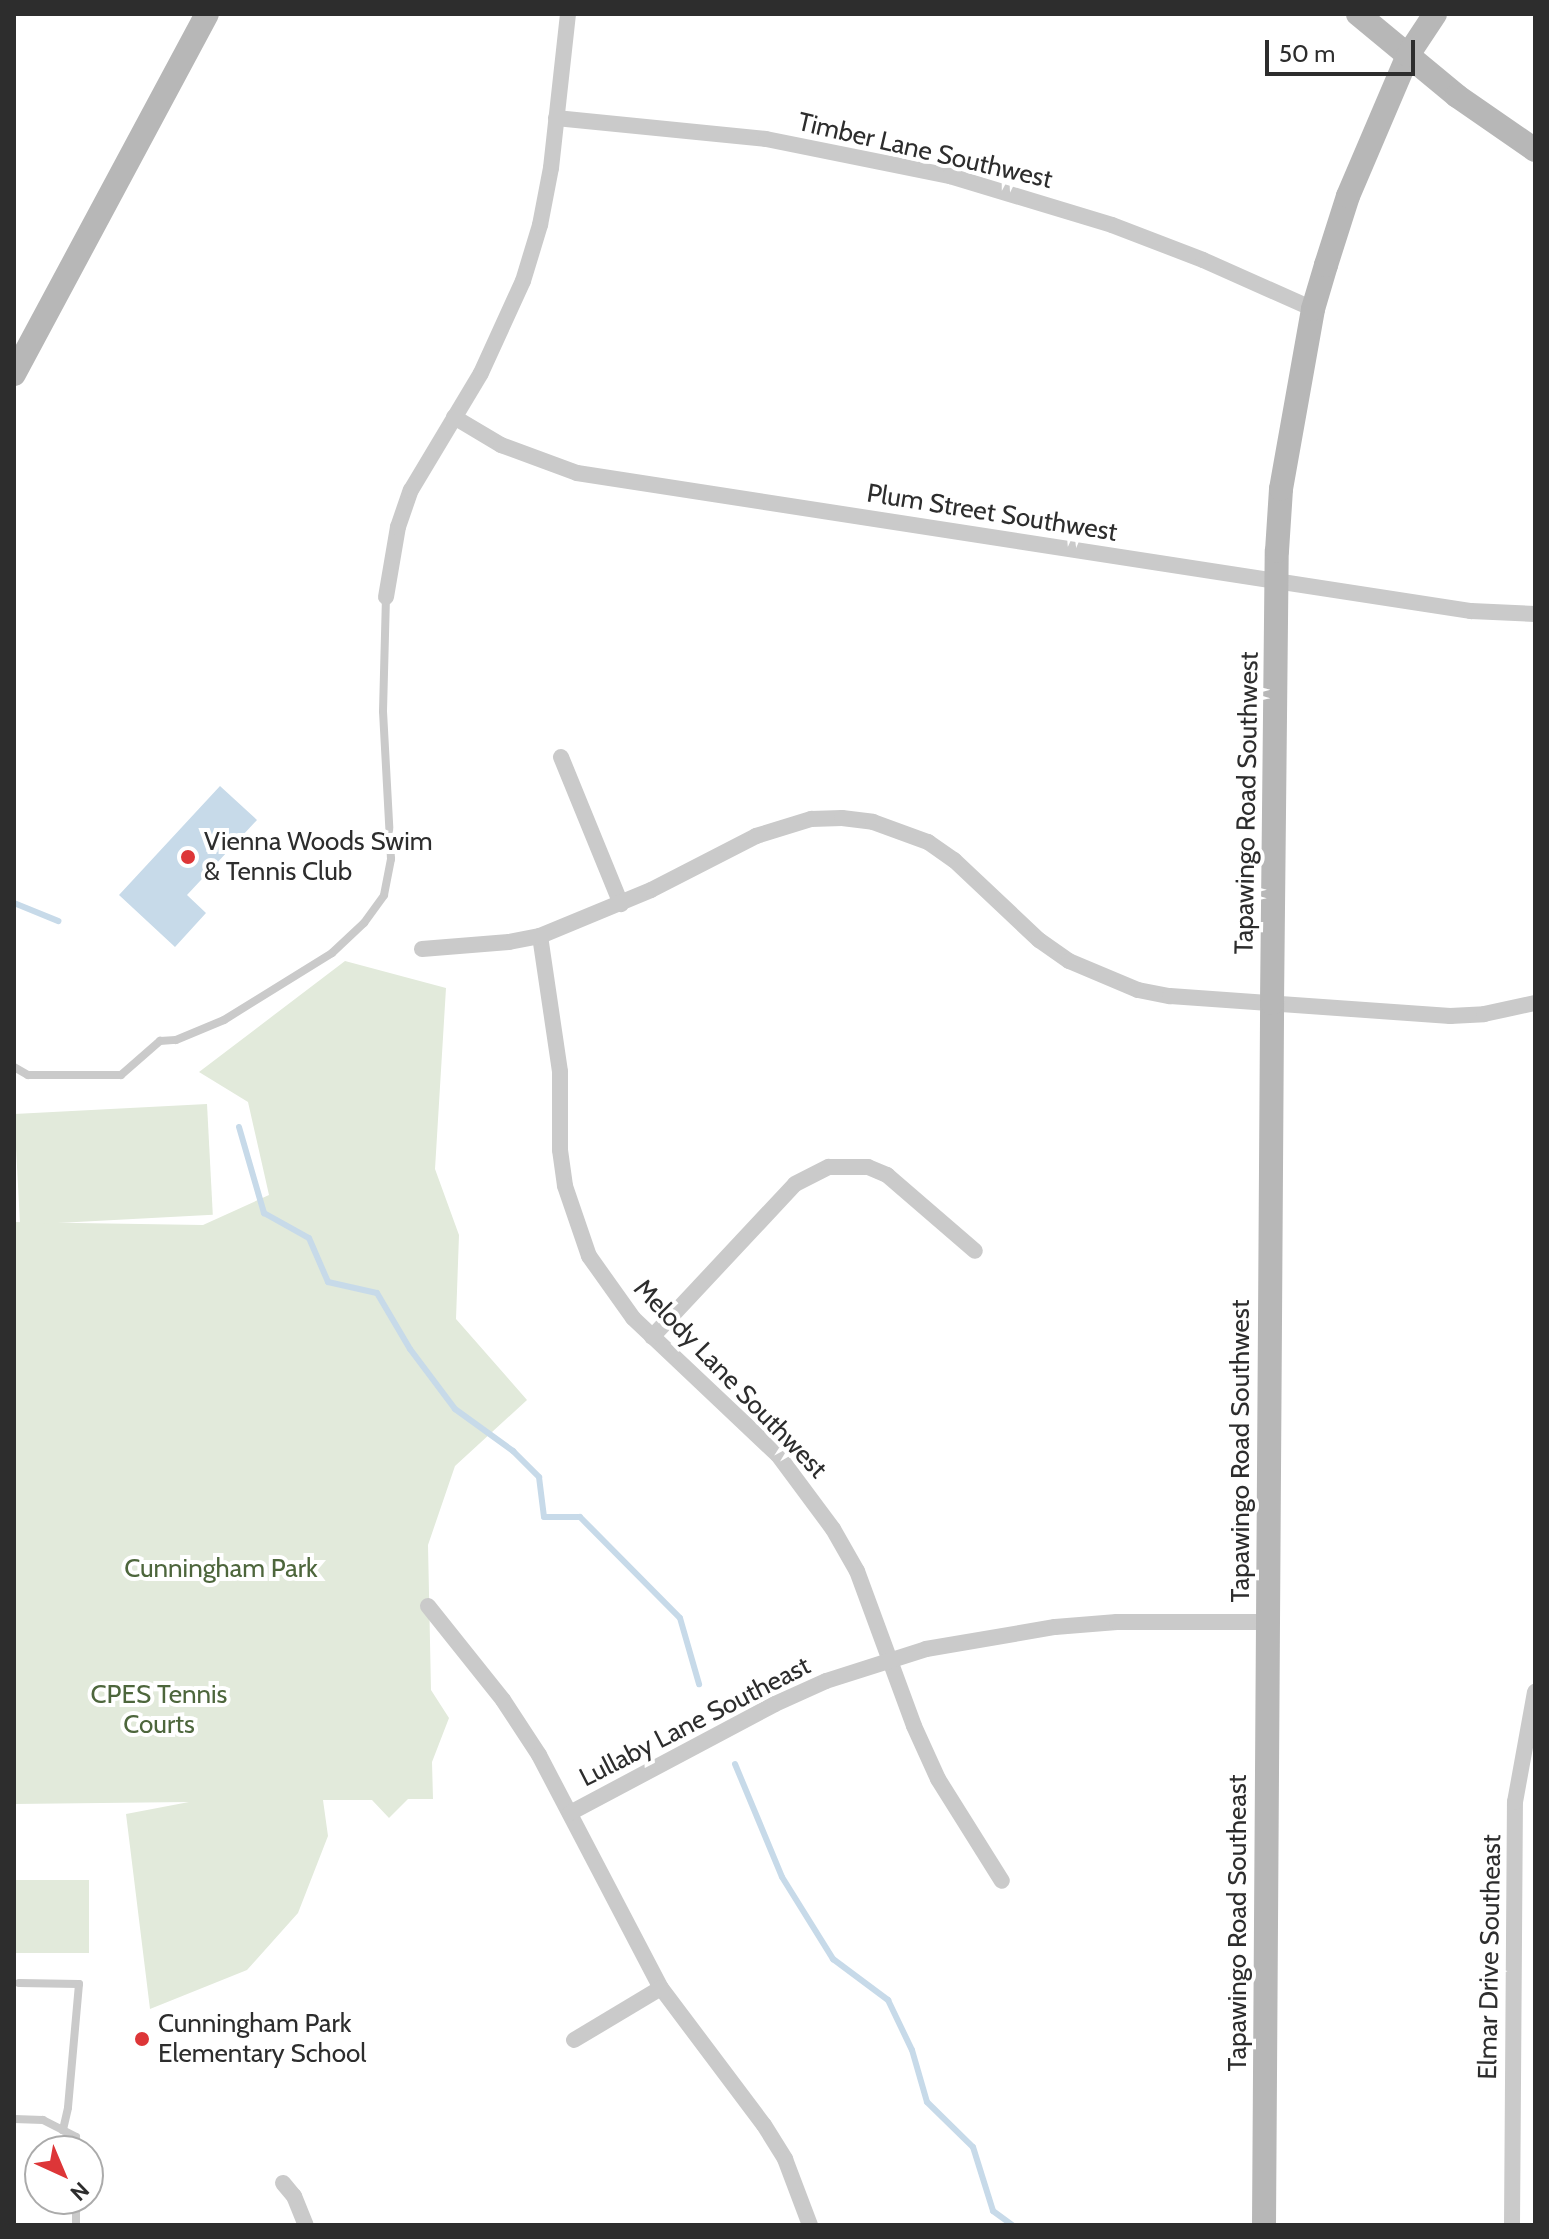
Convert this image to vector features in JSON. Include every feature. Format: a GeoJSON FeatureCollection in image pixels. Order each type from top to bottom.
{"type":"FeatureCollection","features":[{"type":"Feature","properties":{"kind":"street"},"geometry":{"type":"LineString","coordinates":[[14,374],[207,14]]}},
{"type":"Feature","properties":{"kind":"street"},"geometry":{"type":"LineString","coordinates":[[386,597],[398,527],[411,490],[492,351],[523,281],[540,225],[568,14]]}},
{"type":"Feature","properties":{"kind":"street"},"geometry":{"type":"LineString","coordinates":[[1358,14],[1457,96],[1535,150]]}},
{"type":"Feature","properties":{"kind":"street","name":"Tapawingo Road Southwest"},"geometry":{"type":"LineString","coordinates":[[1267,1622],[1277,582],[1281,489],[1313,309],[1348,196],[1408,55],[1435,14]]}},
{"type":"Feature","properties":{"kind":"street","name":"Timber Lane Southwest"},"geometry":{"type":"LineString","coordinates":[[556,118],[766,139],[950,176],[1112,225],[1203,260],[1313,309]]}},
{"type":"Feature","properties":{"kind":"street","name":"Plum Street Southwest"},"geometry":{"type":"LineString","coordinates":[[454,417],[501,445],[577,473],[1471,611],[1535,614]]}},
{"type":"Feature","properties":{"kind":"street"},"geometry":{"type":"LineString","coordinates":[[561,757],[621,904]]}},
{"type":"Feature","properties":{"kind":"street"},"geometry":{"type":"LineString","coordinates":[[422,949],[509,942],[540,936],[621,904],[781,826],[842,818],[873,822],[915,836],[954,860],[1039,940],[1103,978],[1170,996],[1450,1016],[1484,1014],[1535,1003]]}},
{"type":"Feature","properties":{"kind":"street","name":"Melody Lane Southwest"},"geometry":{"type":"LineString","coordinates":[[540,936],[560,1072],[560,1150],[574,1221],[589,1256],[609,1289],[652,1337],[778,1455],[806,1489],[857,1571],[938,1779],[1002,1881]]}},
{"type":"Feature","properties":{"kind":"street"},"geometry":{"type":"LineString","coordinates":[[652,1337],[795,1184],[829,1167],[868,1167],[887,1175],[975,1251]]}},
{"type":"Feature","properties":{"kind":"street"},"geometry":{"type":"LineString","coordinates":[[428,1606],[503,1700],[570,1813],[661,1988],[764,2125],[785,2159],[810,2225]]}},
{"type":"Feature","properties":{"kind":"street","name":"Lullaby Lane Southeast"},"geometry":{"type":"LineString","coordinates":[[570,1813],[775,1704],[889,1659],[986,1636],[1055,1627],[1117,1622],[1267,1622]]}},
{"type":"Feature","properties":{"kind":"street","name":"Tapawingo Road Southeast"},"geometry":{"type":"LineString","coordinates":[[1264,2225],[1267,1622]]}},
{"type":"Feature","properties":{"kind":"street","name":"Elmar Drive Southeast"},"geometry":{"type":"LineString","coordinates":[[1512,2225],[1515,1802],[1535,1692]]}},
{"type":"Feature","properties":{"kind":"street"},"geometry":{"type":"LineString","coordinates":[[574,2040],[661,1988]]}},
{"type":"Feature","properties":{"kind":"street"},"geometry":{"type":"LineString","coordinates":[[283,2183],[294,2196],[306,2225]]}},
{"type":"Feature","properties":{"kind":"lane"},"geometry":{"type":"LineString","coordinates":[[14,1067],[28,1075],[121,1075],[160,1041],[176,1040],[224,1020],[332,953],[364,923],[384,895],[391,859],[383,711],[386,597]]}},
{"type":"Feature","properties":{"kind":"lane"},"geometry":{"type":"LineString","coordinates":[[19,1983],[79,1984],[68,2108],[63,2130]]}},
{"type":"Feature","properties":{"kind":"lane"},"geometry":{"type":"LineString","coordinates":[[14,2119],[43,2120],[72,2135]]}},
{"type":"Feature","properties":{"kind":"green space","name":"Cunningham Park"},"geometry":{"type":"Polygon","coordinates":[[[345,961],[446,988],[435,1169],[459,1235],[456,1319],[527,1400],[455,1466],[428,1545],[431,1690],[449,1718],[432,1762],[433,1799],[408,1799],[389,1818],[372,1800],[323,1800],[328,1836],[298,1913],[247,1970],[150,2009],[126,1814],[189,1802],[14,1804],[14,1222],[203,1225],[269,1195],[248,1102],[199,1072],[345,961]]]}},
{"type":"Feature","properties":{"kind":"green space"},"geometry":{"type":"Polygon","coordinates":[[[207,1104],[213,1215],[20,1225],[14,1114],[207,1104]]]}},
{"type":"Feature","properties":{"kind":"green space"},"geometry":{"type":"Polygon","coordinates":[[[14,1880],[89,1880],[89,1953],[14,1953],[14,1880]]]}},
{"type":"Feature","properties":{"kind":"water","name":"Vienna Woods Swim & Tennis Club"},"geometry":{"type":"Polygon","coordinates":[[[220,786],[257,820],[187,895],[206,913],[175,947],[119,895],[220,786]]]}},
{"type":"Feature","properties":{"kind":"waterway"},"geometry":{"type":"LineString","coordinates":[[14,903],[58,921]]}},
{"type":"Feature","properties":{"kind":"waterway"},"geometry":{"type":"LineString","coordinates":[[239,1127],[264,1213],[309,1238],[328,1282],[377,1293],[410,1349],[455,1409],[513,1451],[539,1477],[544,1517],[580,1517],[680,1618],[699,1684]]}},
{"type":"Feature","properties":{"kind":"waterway"},"geometry":{"type":"LineString","coordinates":[[735,1764],[782,1877],[833,1959],[888,2000],[912,2050],[927,2102],[973,2147],[993,2211],[1012,2225]]}},
{"type":"Feature","properties":{"kind":"place","name":"Vienna Woods Swim & Tennis Club"},"geometry":{"type":"Point","coordinates":[188,857]}},
{"type":"Feature","properties":{"kind":"place","name":"Cunningham Park Elementary School"},"geometry":{"type":"Point","coordinates":[142,2039]}},
{"type":"Feature","properties":{"kind":"park label","name":"CPES Tennis Courts"},"geometry":{"type":"Point","coordinates":[159,1710]}}]}
